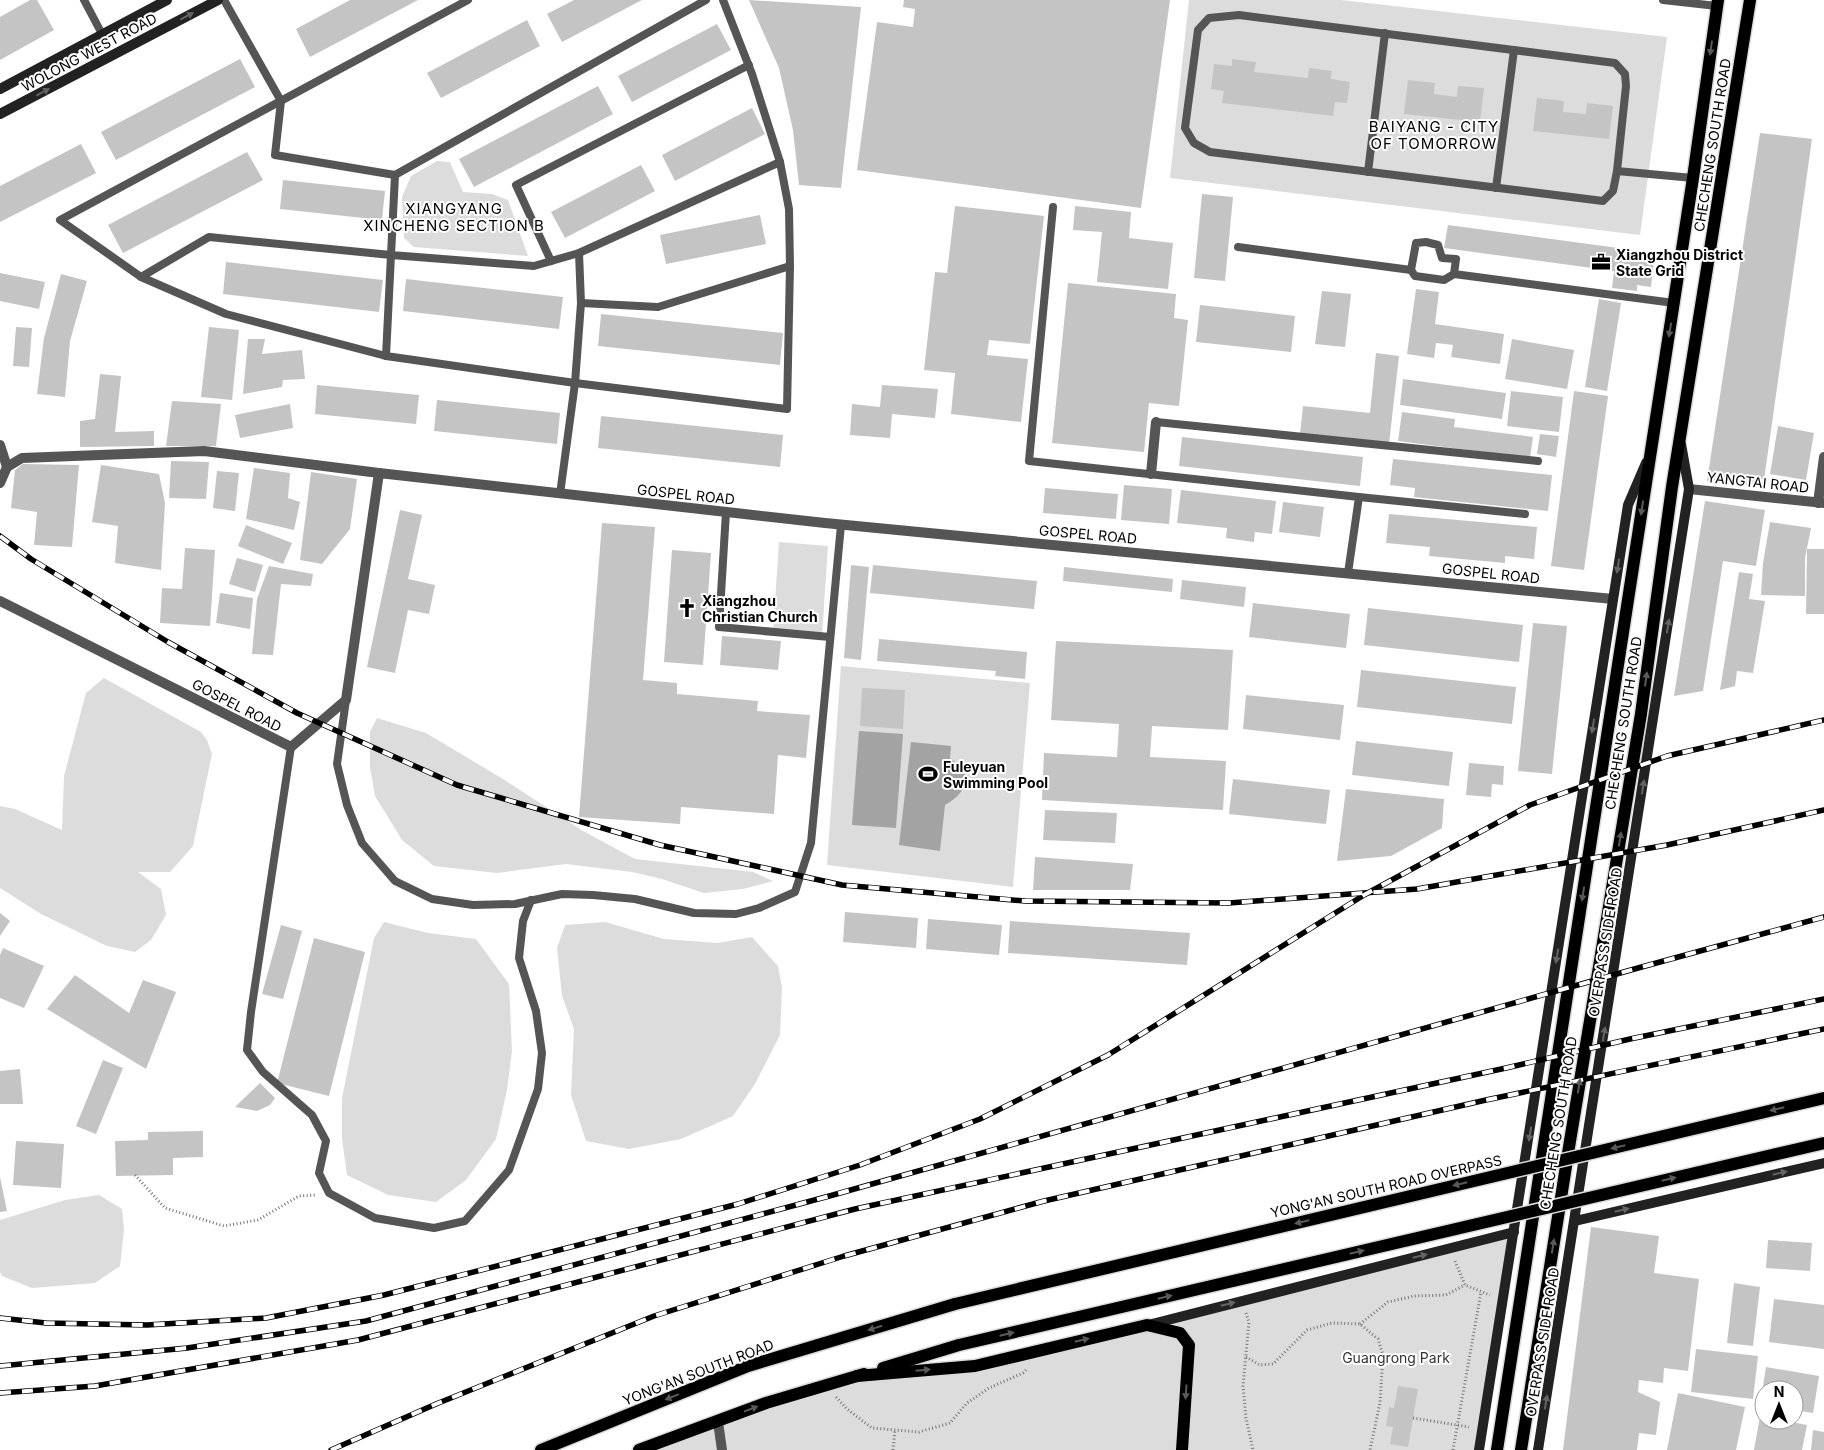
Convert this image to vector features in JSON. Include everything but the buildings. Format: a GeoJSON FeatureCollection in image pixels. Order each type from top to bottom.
{"type":"FeatureCollection","features":[{"type":"Feature","properties":{"kind":"main road","name":"CHECHENG SOUTH ROAD"},"geometry":{"type":"LineString","coordinates":[[1521,1450],[1641,714],[1680,439],[1750,0]]}},
{"type":"Feature","properties":{"kind":"main road","name":"CHECHENG SOUTH ROAD"},"geometry":{"type":"LineString","coordinates":[[1497,1450],[1674,303],[1718,3]]}},
{"type":"Feature","properties":{"kind":"main road","name":"YONG'AN SOUTH ROAD OVERPASS"},"geometry":{"type":"LineString","coordinates":[[955,1304],[1824,1098]]}},
{"type":"Feature","properties":{"kind":"main road"},"geometry":{"type":"LineString","coordinates":[[639,1450],[766,1403],[960,1345],[1824,1143]]}},
{"type":"Feature","properties":{"kind":"main road","name":"YONG'AN SOUTH ROAD"},"geometry":{"type":"LineString","coordinates":[[541,1450],[748,1366],[955,1304]]}},
{"type":"Feature","properties":{"kind":"main road"},"geometry":{"type":"LineString","coordinates":[[857,1376],[974,1366],[1147,1325],[1180,1333],[1189,1345],[1182,1450]]}},
{"type":"Feature","properties":{"kind":"street","name":"WOLONG WEST ROAD"},"geometry":{"type":"LineString","coordinates":[[0,89],[167,0]]}},
{"type":"Feature","properties":{"kind":"street","name":"WOLONG WEST ROAD"},"geometry":{"type":"LineString","coordinates":[[0,114],[218,0]]}},
{"type":"Feature","properties":{"kind":"street"},"geometry":{"type":"LineString","coordinates":[[1151,474],[1156,422]]}},
{"type":"Feature","properties":{"kind":"street","name":"OVERPASS SIDE ROAD"},"geometry":{"type":"LineString","coordinates":[[1538,1450],[1689,489],[1680,439]]}},
{"type":"Feature","properties":{"kind":"street"},"geometry":{"type":"LineString","coordinates":[[0,445],[7,467],[0,483]]}},
{"type":"Feature","properties":{"kind":"street","name":"GOSPEL ROAD"},"geometry":{"type":"LineString","coordinates":[[7,467],[22,458],[204,451],[379,473],[841,525],[1348,572],[1613,599]]}},
{"type":"Feature","properties":{"kind":"street"},"geometry":{"type":"LineString","coordinates":[[1479,1450],[1628,505],[1651,452]]}},
{"type":"Feature","properties":{"kind":"street"},"geometry":{"type":"LineString","coordinates":[[1821,503],[1824,457]]}},
{"type":"Feature","properties":{"kind":"street"},"geometry":{"type":"LineString","coordinates":[[346,700],[379,473]]}},
{"type":"Feature","properties":{"kind":"street","name":"YANGTAI ROAD"},"geometry":{"type":"LineString","coordinates":[[1689,489],[1821,503]]}},
{"type":"Feature","properties":{"kind":"street","name":"GOSPEL ROAD"},"geometry":{"type":"LineString","coordinates":[[0,601],[291,747],[346,700]]}},
{"type":"Feature","properties":{"kind":"street"},"geometry":{"type":"LineString","coordinates":[[1575,1221],[1824,1163]]}},
{"type":"Feature","properties":{"kind":"street"},"geometry":{"type":"LineString","coordinates":[[1147,1325],[1514,1232]]}},
{"type":"Feature","properties":{"kind":"street"},"geometry":{"type":"LineString","coordinates":[[718,1422],[722,1450]]}},
{"type":"Feature","properties":{"kind":"lane"},"geometry":{"type":"LineString","coordinates":[[84,0],[102,34]]}},
{"type":"Feature","properties":{"kind":"lane"},"geometry":{"type":"LineString","coordinates":[[224,0],[281,101],[275,155],[394,175],[706,0]]}},
{"type":"Feature","properties":{"kind":"lane"},"geometry":{"type":"LineString","coordinates":[[468,0],[60,220],[141,277],[226,314],[386,356],[576,383],[787,409],[790,266],[789,209],[780,162],[749,65],[722,0]]}},
{"type":"Feature","properties":{"kind":"lane"},"geometry":{"type":"LineString","coordinates":[[1663,0],[1718,3]]}},
{"type":"Feature","properties":{"kind":"lane"},"geometry":{"type":"LineString","coordinates":[[1238,15],[1385,33],[1615,63],[1625,74],[1626,86],[1613,191],[1603,201],[1210,152],[1194,143],[1185,128],[1198,30],[1210,18],[1238,15]]}},
{"type":"Feature","properties":{"kind":"lane"},"geometry":{"type":"LineString","coordinates":[[1368,172],[1385,33]]}},
{"type":"Feature","properties":{"kind":"lane"},"geometry":{"type":"LineString","coordinates":[[1496,188],[1514,50]]}},
{"type":"Feature","properties":{"kind":"lane"},"geometry":{"type":"LineString","coordinates":[[551,261],[516,186],[749,65]]}},
{"type":"Feature","properties":{"kind":"lane"},"geometry":{"type":"LineString","coordinates":[[141,277],[208,237],[391,255],[534,266],[579,253],[780,162]]}},
{"type":"Feature","properties":{"kind":"lane"},"geometry":{"type":"LineString","coordinates":[[1617,170],[1693,178]]}},
{"type":"Feature","properties":{"kind":"lane"},"geometry":{"type":"LineString","coordinates":[[386,356],[394,175]]}},
{"type":"Feature","properties":{"kind":"lane"},"geometry":{"type":"LineString","coordinates":[[1053,207],[1029,461],[1526,514]]}},
{"type":"Feature","properties":{"kind":"lane"},"geometry":{"type":"LineString","coordinates":[[1454,274],[1456,259],[1442,258],[1438,245],[1426,242],[1416,243],[1411,270],[1415,276],[1444,280],[1454,274],[1674,303]]}},
{"type":"Feature","properties":{"kind":"lane"},"geometry":{"type":"LineString","coordinates":[[1238,247],[1411,270]]}},
{"type":"Feature","properties":{"kind":"lane"},"geometry":{"type":"LineString","coordinates":[[560,494],[576,383],[581,303],[579,253]]}},
{"type":"Feature","properties":{"kind":"lane"},"geometry":{"type":"LineString","coordinates":[[581,303],[658,307],[790,266]]}},
{"type":"Feature","properties":{"kind":"lane"},"geometry":{"type":"LineString","coordinates":[[1156,422],[1538,461]]}},
{"type":"Feature","properties":{"kind":"lane"},"geometry":{"type":"LineString","coordinates":[[1348,572],[1358,497]]}},
{"type":"Feature","properties":{"kind":"lane"},"geometry":{"type":"LineString","coordinates":[[726,512],[719,627],[830,637]]}},
{"type":"Feature","properties":{"kind":"lane"},"geometry":{"type":"LineString","coordinates":[[346,700],[338,764],[347,804],[362,843],[395,880],[432,899],[472,905],[515,904],[562,894],[635,899],[694,914],[736,914],[760,908],[795,892],[811,844],[841,525]]}},
{"type":"Feature","properties":{"kind":"lane"},"geometry":{"type":"LineString","coordinates":[[291,747],[250,1012],[247,1050],[263,1072],[312,1115],[326,1141],[319,1173],[329,1193],[375,1218],[434,1228],[465,1221],[510,1170],[538,1089],[542,1053],[536,1011],[519,958],[523,921],[531,900]]}},
{"type":"Feature","properties":{"kind":"path"},"geometry":{"type":"LineString","coordinates":[[135,1175],[166,1208],[224,1226],[258,1220],[300,1196],[329,1193]]}},
{"type":"Feature","properties":{"kind":"path"},"geometry":{"type":"LineString","coordinates":[[1453,1248],[1455,1263],[1465,1285],[1488,1295],[1504,1295]]}},
{"type":"Feature","properties":{"kind":"path"},"geometry":{"type":"LineString","coordinates":[[1360,1324],[1388,1302],[1414,1296],[1446,1295],[1465,1285]]}},
{"type":"Feature","properties":{"kind":"path"},"geometry":{"type":"LineString","coordinates":[[1454,1450],[1481,1292]]}},
{"type":"Feature","properties":{"kind":"path"},"geometry":{"type":"LineString","coordinates":[[1240,1301],[1250,1322],[1243,1386],[1246,1418],[1254,1450]]}},
{"type":"Feature","properties":{"kind":"path"},"geometry":{"type":"LineString","coordinates":[[1246,1357],[1260,1365],[1273,1364],[1307,1330],[1332,1323],[1360,1324],[1378,1339],[1383,1355],[1380,1403],[1370,1450]]}},
{"type":"Feature","properties":{"kind":"path"},"geometry":{"type":"LineString","coordinates":[[825,1386],[847,1410],[872,1428],[920,1432],[950,1423],[967,1403],[989,1388],[1024,1373],[1030,1367]]}},
{"type":"Feature","properties":{"kind":"path"},"geometry":{"type":"LineString","coordinates":[[1413,1418],[1482,1429]]}},
{"type":"Feature","properties":{"kind":"path"},"geometry":{"type":"LineString","coordinates":[[893,1450],[895,1430]]}},
{"type":"Feature","properties":{"kind":"green space"},"geometry":{"type":"Polygon","coordinates":[[[1189,0],[1341,0],[1667,37],[1640,235],[1170,178],[1189,0]]]}},
{"type":"Feature","properties":{"kind":"green space"},"geometry":{"type":"Polygon","coordinates":[[[437,161],[450,162],[463,192],[492,194],[508,200],[528,256],[414,247],[404,238],[402,197],[411,176],[437,161]]]}},
{"type":"Feature","properties":{"kind":"green space"},"geometry":{"type":"Polygon","coordinates":[[[779,542],[828,546],[822,636],[773,632],[779,542]]]}},
{"type":"Feature","properties":{"kind":"green space","name":"Fuleyuan Swimming Pool"},"geometry":{"type":"Polygon","coordinates":[[[841,666],[1030,683],[1013,887],[827,865],[841,666]]]}},
{"type":"Feature","properties":{"kind":"green space"},"geometry":{"type":"Polygon","coordinates":[[[104,678],[201,732],[207,740],[212,754],[193,846],[170,872],[138,872],[161,889],[166,915],[151,940],[135,952],[107,946],[41,914],[0,888],[0,806],[15,809],[62,830],[64,776],[86,693],[104,678]]]}},
{"type":"Feature","properties":{"kind":"green space"},"geometry":{"type":"Polygon","coordinates":[[[377,718],[426,733],[503,779],[583,831],[635,859],[753,872],[773,881],[743,889],[704,893],[662,879],[632,872],[566,864],[497,873],[434,866],[402,840],[375,796],[370,767],[370,732],[377,718]]]}},
{"type":"Feature","properties":{"kind":"green space"},"geometry":{"type":"Polygon","coordinates":[[[384,922],[428,933],[476,939],[509,984],[512,1051],[507,1090],[496,1139],[466,1180],[436,1202],[388,1195],[347,1175],[342,1139],[342,1098],[374,938],[384,922]]]}},
{"type":"Feature","properties":{"kind":"green space"},"geometry":{"type":"Polygon","coordinates":[[[605,922],[664,939],[717,943],[752,937],[778,966],[782,988],[780,1035],[755,1084],[733,1116],[681,1139],[629,1149],[586,1141],[571,1095],[574,1029],[562,996],[557,948],[565,925],[605,922]]]}},
{"type":"Feature","properties":{"kind":"green space"},"geometry":{"type":"Polygon","coordinates":[[[99,1195],[122,1209],[124,1230],[120,1266],[95,1283],[32,1288],[2,1276],[0,1272],[0,1220],[65,1200],[99,1195]]]}},
{"type":"Feature","properties":{"kind":"green space","name":"Guangrong Park"},"geometry":{"type":"Polygon","coordinates":[[[1514,1232],[1479,1450],[639,1450],[857,1376],[975,1366],[1514,1232]]]}},
{"type":"Feature","properties":{"kind":"shaded area"},"geometry":{"type":"Polygon","coordinates":[[[859,731],[903,734],[896,828],[852,825],[859,731]]]}},
{"type":"Feature","properties":{"kind":"shaded area"},"geometry":{"type":"Polygon","coordinates":[[[911,742],[951,746],[950,758],[963,770],[965,776],[963,789],[953,800],[945,805],[940,851],[899,845],[911,742]]]}},
{"type":"Feature","properties":{"kind":"railway"},"geometry":{"type":"LineString","coordinates":[[0,536],[31,559],[168,642],[297,713],[457,785],[660,845],[842,885],[1025,901],[1229,903],[1417,889],[1667,845],[1824,810]]}},
{"type":"Feature","properties":{"kind":"railway"},"geometry":{"type":"LineString","coordinates":[[0,1318],[46,1323],[147,1325],[266,1318],[384,1295],[738,1204],[860,1165],[980,1119],[1108,1055],[1364,895],[1530,805],[1667,756],[1824,720]]}},
{"type":"Feature","properties":{"kind":"railway"},"geometry":{"type":"LineString","coordinates":[[0,1366],[187,1348],[366,1321],[833,1195],[1824,917]]}},
{"type":"Feature","properties":{"kind":"railway"},"geometry":{"type":"LineString","coordinates":[[0,1393],[95,1386],[358,1340],[855,1209],[1506,1068],[1630,1039],[1824,999]]}},
{"type":"Feature","properties":{"kind":"railway"},"geometry":{"type":"LineString","coordinates":[[331,1450],[436,1404],[654,1316],[844,1256],[1044,1201],[1486,1100],[1824,1029]]}},
{"type":"Feature","properties":{"kind":"place","name":"Xiangzhou District State Grid"},"geometry":{"type":"Point","coordinates":[1601,262]}},
{"type":"Feature","properties":{"kind":"place","name":"Xiangzhou Christian Church"},"geometry":{"type":"Point","coordinates":[687,608]}},
{"type":"Feature","properties":{"kind":"place","name":"Fuleyuan Swimming Pool"},"geometry":{"type":"Point","coordinates":[928,774]}},
{"type":"Feature","properties":{"kind":"district","name":"BAIYANG - CITY OF TOMORROW"},"geometry":{"type":"Point","coordinates":[1434,134]}},
{"type":"Feature","properties":{"kind":"district","name":"XIANGYANG XINCHENG SECTION B"},"geometry":{"type":"Point","coordinates":[454,216]}}]}
